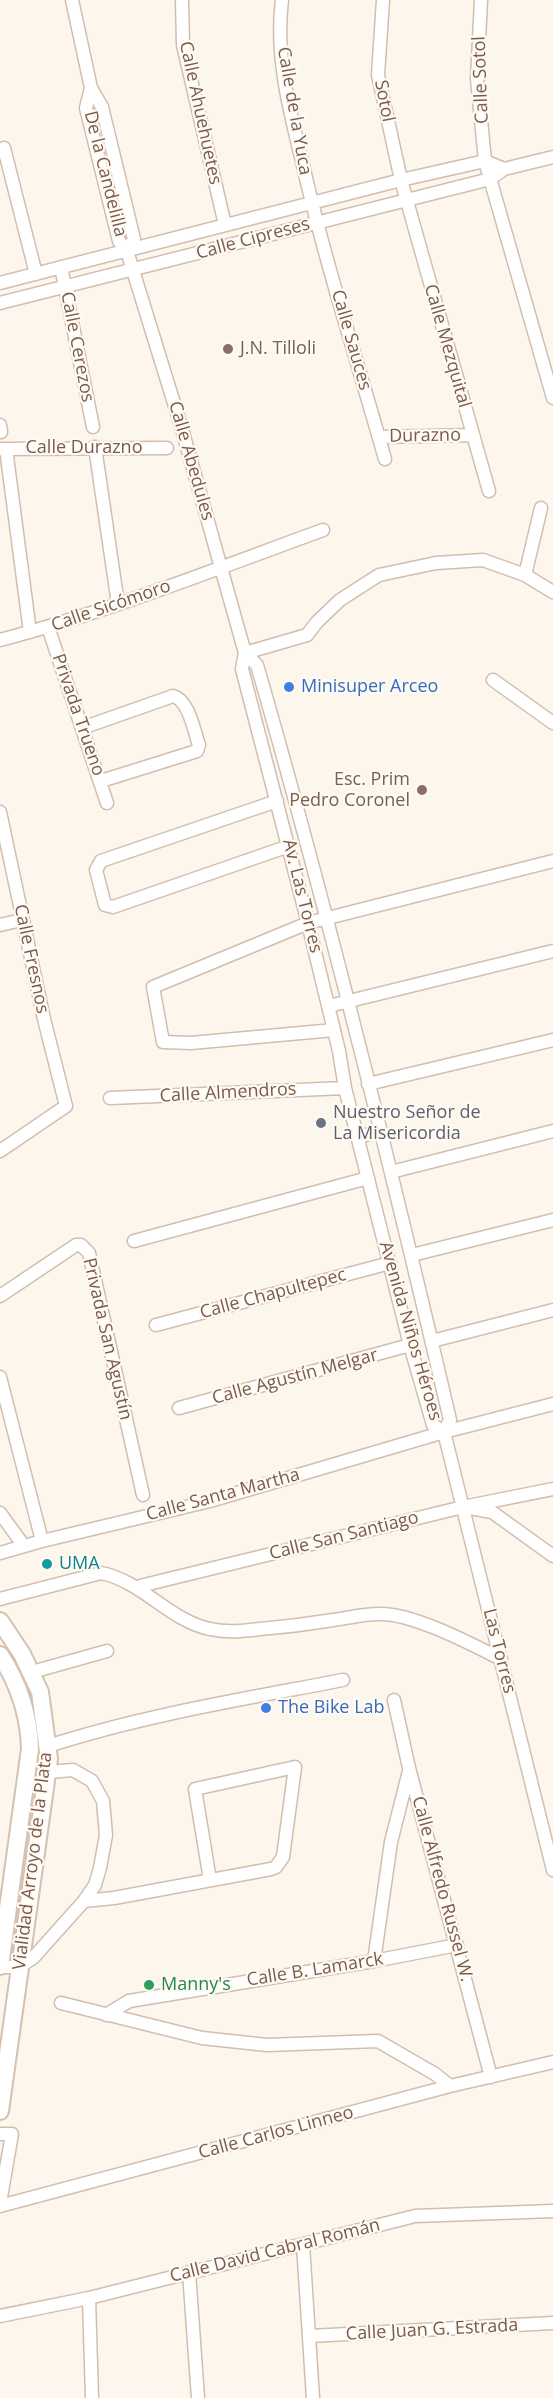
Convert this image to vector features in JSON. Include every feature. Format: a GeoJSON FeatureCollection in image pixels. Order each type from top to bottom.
{"type":"FeatureCollection","features":[{"type":"Feature","properties":{"kind":"main road","name":"Vialidad Arroyo de la Plata"},"geometry":{"type":"LineString","coordinates":[[0,1621],[22,1654],[40,1692],[48,1746],[48,1772],[0,2111]]}},
{"type":"Feature","properties":{"kind":"main road"},"geometry":{"type":"LineString","coordinates":[[0,1655],[13,1675],[21,1696],[29,1722],[30,1749],[0,1966]]}},
{"type":"Feature","properties":{"kind":"street","name":"De la Candelilla"},"geometry":{"type":"LineString","coordinates":[[72,0],[91,88],[86,108],[119,241],[127,250],[132,270]]}},
{"type":"Feature","properties":{"kind":"street","name":"Calle Ahuehuetes"},"geometry":{"type":"LineString","coordinates":[[182,0],[184,55],[225,225]]}},
{"type":"Feature","properties":{"kind":"street","name":"Calle de la Yuca"},"geometry":{"type":"LineString","coordinates":[[282,0],[279,18],[280,47],[287,97],[316,222]]}},
{"type":"Feature","properties":{"kind":"street","name":"Sotol"},"geometry":{"type":"LineString","coordinates":[[383,0],[378,75],[406,200]]}},
{"type":"Feature","properties":{"kind":"street","name":"Calle Sotol"},"geometry":{"type":"LineString","coordinates":[[481,0],[477,79],[485,161]]}},
{"type":"Feature","properties":{"kind":"street"},"geometry":{"type":"LineString","coordinates":[[4,148],[36,274]]}},
{"type":"Feature","properties":{"kind":"street","name":"Calle Cipreses"},"geometry":{"type":"LineString","coordinates":[[0,303],[490,179],[504,169],[553,157]]}},
{"type":"Feature","properties":{"kind":"street","name":"Calle Cipreses"},"geometry":{"type":"LineString","coordinates":[[0,283],[400,180],[485,161]]}},
{"type":"Feature","properties":{"kind":"street"},"geometry":{"type":"LineString","coordinates":[[485,161],[504,169]]}},
{"type":"Feature","properties":{"kind":"street"},"geometry":{"type":"LineString","coordinates":[[485,161],[553,398]]}},
{"type":"Feature","properties":{"kind":"street","name":"Calle Mezquital"},"geometry":{"type":"LineString","coordinates":[[406,200],[489,491]]}},
{"type":"Feature","properties":{"kind":"street","name":"Calle Sauces"},"geometry":{"type":"LineString","coordinates":[[316,222],[386,459]]}},
{"type":"Feature","properties":{"kind":"street","name":"Calle Cerezos"},"geometry":{"type":"LineString","coordinates":[[61,267],[93,427]]}},
{"type":"Feature","properties":{"kind":"street","name":"Calle Abedules"},"geometry":{"type":"LineString","coordinates":[[132,270],[182,429],[245,653]]}},
{"type":"Feature","properties":{"kind":"street","name":"Durazno"},"geometry":{"type":"LineString","coordinates":[[379,437],[472,435]]}},
{"type":"Feature","properties":{"kind":"street"},"geometry":{"type":"LineString","coordinates":[[95,447],[118,604]]}},
{"type":"Feature","properties":{"kind":"street","name":"Calle Durazno"},"geometry":{"type":"LineString","coordinates":[[3,449],[167,448]]}},
{"type":"Feature","properties":{"kind":"street"},"geometry":{"type":"LineString","coordinates":[[3,449],[30,632]]}},
{"type":"Feature","properties":{"kind":"street"},"geometry":{"type":"LineString","coordinates":[[525,575],[542,508]]}},
{"type":"Feature","properties":{"kind":"street","name":"Calle Sicómoro"},"geometry":{"type":"LineString","coordinates":[[0,640],[118,604],[323,530]]}},
{"type":"Feature","properties":{"kind":"street"},"geometry":{"type":"LineString","coordinates":[[245,653],[307,635],[340,600],[379,575],[436,563],[483,560],[525,575],[553,592]]}},
{"type":"Feature","properties":{"kind":"street","name":"Privada Trueno"},"geometry":{"type":"LineString","coordinates":[[48,627],[107,803]]}},
{"type":"Feature","properties":{"kind":"street","name":"Av. Las Torres"},"geometry":{"type":"LineString","coordinates":[[245,653],[242,669],[278,801],[329,1006],[345,1088]]}},
{"type":"Feature","properties":{"kind":"street","name":"Av. Las Torres"},"geometry":{"type":"LineString","coordinates":[[245,653],[256,665],[326,918],[368,1084]]}},
{"type":"Feature","properties":{"kind":"street"},"geometry":{"type":"LineString","coordinates":[[494,680],[553,723]]}},
{"type":"Feature","properties":{"kind":"street"},"geometry":{"type":"LineString","coordinates":[[82,728],[173,696],[179,697],[184,703],[200,745],[196,751],[100,781]]}},
{"type":"Feature","properties":{"kind":"street"},"geometry":{"type":"LineString","coordinates":[[278,801],[101,861],[96,870],[105,905],[113,907],[289,846]]}},
{"type":"Feature","properties":{"kind":"street","name":"Calle Fresnos"},"geometry":{"type":"LineString","coordinates":[[0,812],[22,920],[66,1106],[0,1150]]}},
{"type":"Feature","properties":{"kind":"street"},"geometry":{"type":"LineString","coordinates":[[334,1030],[191,1043],[163,1042],[153,987],[308,923],[553,861]]}},
{"type":"Feature","properties":{"kind":"street"},"geometry":{"type":"LineString","coordinates":[[0,926],[22,920]]}},
{"type":"Feature","properties":{"kind":"street"},"geometry":{"type":"LineString","coordinates":[[329,1006],[553,951]]}},
{"type":"Feature","properties":{"kind":"street"},"geometry":{"type":"LineString","coordinates":[[368,1084],[553,1040]]}},
{"type":"Feature","properties":{"kind":"street","name":"Avenida Niños Héroes"},"geometry":{"type":"LineString","coordinates":[[345,1088],[433,1425],[444,1432],[450,1420],[412,1255],[368,1084]]}},
{"type":"Feature","properties":{"kind":"street","name":"Calle Almendros"},"geometry":{"type":"LineString","coordinates":[[110,1098],[345,1088]]}},
{"type":"Feature","properties":{"kind":"street"},"geometry":{"type":"LineString","coordinates":[[358,1137],[381,1131]]}},
{"type":"Feature","properties":{"kind":"street"},"geometry":{"type":"LineString","coordinates":[[391,1172],[553,1131]]}},
{"type":"Feature","properties":{"kind":"street"},"geometry":{"type":"LineString","coordinates":[[134,1240],[368,1178]]}},
{"type":"Feature","properties":{"kind":"street"},"geometry":{"type":"LineString","coordinates":[[380,1222],[402,1217]]}},
{"type":"Feature","properties":{"kind":"street"},"geometry":{"type":"LineString","coordinates":[[412,1255],[553,1220]]}},
{"type":"Feature","properties":{"kind":"street","name":"Privada San Agustín"},"geometry":{"type":"LineString","coordinates":[[0,1296],[76,1245],[81,1245],[89,1253],[143,1496]]}},
{"type":"Feature","properties":{"kind":"street","name":"Calle Chapultepec"},"geometry":{"type":"LineString","coordinates":[[156,1324],[390,1263]]}},
{"type":"Feature","properties":{"kind":"street"},"geometry":{"type":"LineString","coordinates":[[432,1341],[553,1310]]}},
{"type":"Feature","properties":{"kind":"street","name":"Calle Agustín Melgar"},"geometry":{"type":"LineString","coordinates":[[179,1408],[411,1346]]}},
{"type":"Feature","properties":{"kind":"street"},"geometry":{"type":"LineString","coordinates":[[0,1377],[42,1541]]}},
{"type":"Feature","properties":{"kind":"street","name":"Calle Santa Martha"},"geometry":{"type":"LineString","coordinates":[[0,1553],[210,1501],[444,1432],[553,1404]]}},
{"type":"Feature","properties":{"kind":"street","name":"Las Torres"},"geometry":{"type":"LineString","coordinates":[[444,1432],[540,1819],[550,1841],[553,1870]]}},
{"type":"Feature","properties":{"kind":"street","name":"Calle San Santiago"},"geometry":{"type":"LineString","coordinates":[[136,1587],[463,1507],[553,1489]]}},
{"type":"Feature","properties":{"kind":"street"},"geometry":{"type":"LineString","coordinates":[[463,1507],[492,1512],[553,1556]]}},
{"type":"Feature","properties":{"kind":"street"},"geometry":{"type":"LineString","coordinates":[[0,1513],[24,1546]]}},
{"type":"Feature","properties":{"kind":"street"},"geometry":{"type":"LineString","coordinates":[[0,1599],[101,1573],[136,1587],[188,1621],[209,1629],[236,1631],[298,1626],[379,1613],[400,1616],[459,1638],[501,1659]]}},
{"type":"Feature","properties":{"kind":"street"},"geometry":{"type":"LineString","coordinates":[[32,1672],[107,1651]]}},
{"type":"Feature","properties":{"kind":"street"},"geometry":{"type":"LineString","coordinates":[[48,1746],[84,1734],[180,1711],[343,1680]]}},
{"type":"Feature","properties":{"kind":"street","name":"Calle Alfredo Russel W."},"geometry":{"type":"LineString","coordinates":[[394,1700],[409,1768],[491,2077]]}},
{"type":"Feature","properties":{"kind":"street"},"geometry":{"type":"LineString","coordinates":[[84,1901],[114,1898],[271,1869],[276,1867],[282,1857],[295,1767],[195,1789],[210,1880]]}},
{"type":"Feature","properties":{"kind":"street"},"geometry":{"type":"LineString","coordinates":[[374,1961],[391,1842],[409,1768]]}},
{"type":"Feature","properties":{"kind":"street"},"geometry":{"type":"LineString","coordinates":[[0,1966],[19,1967],[33,1958],[84,1901],[95,1885],[100,1868],[106,1835],[104,1801],[92,1781],[73,1770],[48,1772]]}},
{"type":"Feature","properties":{"kind":"street"},"geometry":{"type":"LineString","coordinates":[[540,1819],[553,1816]]}},
{"type":"Feature","properties":{"kind":"street","name":"Calle B. Lamarck"},"geometry":{"type":"LineString","coordinates":[[106,2014],[129,2001],[374,1961],[457,1945]]}},
{"type":"Feature","properties":{"kind":"street"},"geometry":{"type":"LineString","coordinates":[[61,2003],[202,2038],[267,2045],[378,2041],[450,2085]]}},
{"type":"Feature","properties":{"kind":"street","name":"Calle Carlos Linneo"},"geometry":{"type":"LineString","coordinates":[[0,2205],[450,2085],[553,2062]]}},
{"type":"Feature","properties":{"kind":"street"},"geometry":{"type":"LineString","coordinates":[[0,2134],[12,2134],[0,2205]]}},
{"type":"Feature","properties":{"kind":"street","name":"Calle David Cabral Román"},"geometry":{"type":"LineString","coordinates":[[0,2316],[88,2298],[415,2216],[553,2211]]}},
{"type":"Feature","properties":{"kind":"street"},"geometry":{"type":"LineString","coordinates":[[303,2245],[313,2398]]}},
{"type":"Feature","properties":{"kind":"street"},"geometry":{"type":"LineString","coordinates":[[189,2272],[198,2398]]}},
{"type":"Feature","properties":{"kind":"street"},"geometry":{"type":"LineString","coordinates":[[88,2298],[92,2398]]}},
{"type":"Feature","properties":{"kind":"street","name":"Calle Juan G. Estrada"},"geometry":{"type":"LineString","coordinates":[[310,2336],[553,2323]]}},
{"type":"Feature","properties":{"kind":"place","name":"J.N. Tilloli"},"geometry":{"type":"Point","coordinates":[228,349]}},
{"type":"Feature","properties":{"kind":"place","name":"Minisuper Arceo"},"geometry":{"type":"Point","coordinates":[289,687]}},
{"type":"Feature","properties":{"kind":"place","name":"Esc. Prim Pedro Coronel"},"geometry":{"type":"Point","coordinates":[422,790]}},
{"type":"Feature","properties":{"kind":"place","name":"Nuestro Señor de La Misericordia"},"geometry":{"type":"Point","coordinates":[321,1123]}},
{"type":"Feature","properties":{"kind":"place","name":"UMA"},"geometry":{"type":"Point","coordinates":[47,1564]}},
{"type":"Feature","properties":{"kind":"place","name":"The Bike Lab"},"geometry":{"type":"Point","coordinates":[266,1708]}},
{"type":"Feature","properties":{"kind":"place","name":"Manny's"},"geometry":{"type":"Point","coordinates":[149,1985]}}]}
